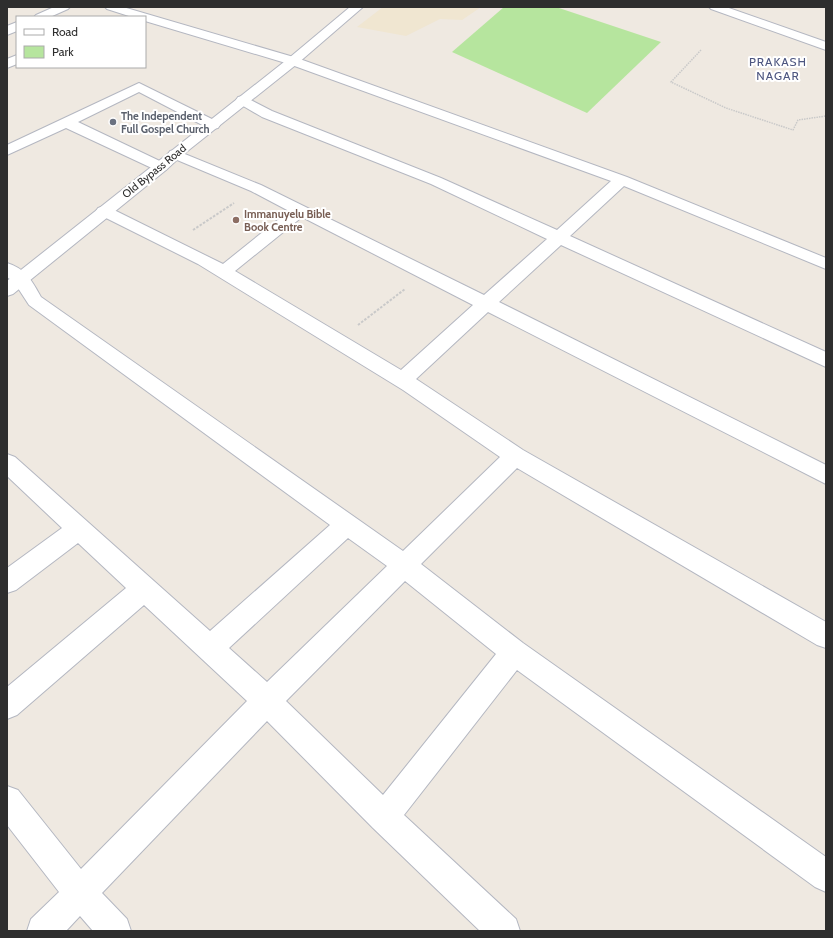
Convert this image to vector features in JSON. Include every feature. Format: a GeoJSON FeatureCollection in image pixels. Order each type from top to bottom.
{"type":"FeatureCollection","features":[{"type":"Feature","properties":{"kind":"street"},"geometry":{"type":"LineString","coordinates":[[42,16],[64,7]]}},
{"type":"Feature","properties":{"kind":"street"},"geometry":{"type":"LineString","coordinates":[[111,7],[128,9],[142,16]]}},
{"type":"Feature","properties":{"kind":"street","name":"Old Bypass Road"},"geometry":{"type":"LineString","coordinates":[[12,279],[161,167],[174,154],[213,125],[358,7]]}},
{"type":"Feature","properties":{"kind":"street"},"geometry":{"type":"LineString","coordinates":[[715,7],[826,46]]}},
{"type":"Feature","properties":{"kind":"street"},"geometry":{"type":"LineString","coordinates":[[112,16],[128,9]]}},
{"type":"Feature","properties":{"kind":"street"},"geometry":{"type":"LineString","coordinates":[[146,18],[293,61],[622,180],[826,264]]}},
{"type":"Feature","properties":{"kind":"street"},"geometry":{"type":"LineString","coordinates":[[7,31],[16,26]]}},
{"type":"Feature","properties":{"kind":"street"},"geometry":{"type":"LineString","coordinates":[[7,64],[16,60]]}},
{"type":"Feature","properties":{"kind":"street"},"geometry":{"type":"LineString","coordinates":[[9,148],[139,87],[213,125]]}},
{"type":"Feature","properties":{"kind":"street"},"geometry":{"type":"LineString","coordinates":[[243,100],[267,114],[436,181],[557,238],[826,360]]}},
{"type":"Feature","properties":{"kind":"street"},"geometry":{"type":"LineString","coordinates":[[66,122],[161,167]]}},
{"type":"Feature","properties":{"kind":"street"},"geometry":{"type":"LineString","coordinates":[[174,154],[256,188],[301,210],[826,475]]}},
{"type":"Feature","properties":{"kind":"street"},"geometry":{"type":"LineString","coordinates":[[402,380],[622,180]]}},
{"type":"Feature","properties":{"kind":"street"},"geometry":{"type":"LineString","coordinates":[[223,272],[301,210]]}},
{"type":"Feature","properties":{"kind":"street"},"geometry":{"type":"LineString","coordinates":[[104,211],[204,260],[402,380],[515,456],[826,636]]}},
{"type":"Feature","properties":{"kind":"street"},"geometry":{"type":"LineString","coordinates":[[12,279],[35,301],[405,566],[514,652],[826,876]]}},
{"type":"Feature","properties":{"kind":"street"},"geometry":{"type":"LineString","coordinates":[[43,931],[267,701],[515,456]]}},
{"type":"Feature","properties":{"kind":"street"},"geometry":{"type":"LineString","coordinates":[[7,463],[267,701],[384,817],[504,931]]}},
{"type":"Feature","properties":{"kind":"street"},"geometry":{"type":"LineString","coordinates":[[210,648],[347,524]]}},
{"type":"Feature","properties":{"kind":"street"},"geometry":{"type":"LineString","coordinates":[[7,582],[79,529]]}},
{"type":"Feature","properties":{"kind":"street"},"geometry":{"type":"LineString","coordinates":[[7,705],[144,589]]}},
{"type":"Feature","properties":{"kind":"street"},"geometry":{"type":"LineString","coordinates":[[384,817],[514,652]]}},
{"type":"Feature","properties":{"kind":"street"},"geometry":{"type":"LineString","coordinates":[[7,802],[80,893],[115,931]]}},
{"type":"Feature","properties":{"kind":"path"},"geometry":{"type":"LineString","coordinates":[[701,50],[671,82],[726,108],[793,130],[798,120],[826,116]]}},
{"type":"Feature","properties":{"kind":"path"},"geometry":{"type":"LineString","coordinates":[[171,245],[256,188]]}},
{"type":"Feature","properties":{"kind":"path"},"geometry":{"type":"LineString","coordinates":[[337,341],[411,285]]}},
{"type":"Feature","properties":{"kind":"shaded area"},"geometry":{"type":"Polygon","coordinates":[[[383,7],[481,7],[462,20],[440,19],[406,36],[357,27],[383,7]]]}},
{"type":"Feature","properties":{"kind":"green space"},"geometry":{"type":"Polygon","coordinates":[[[504,7],[556,7],[661,42],[587,113],[452,52],[504,7]]]}},
{"type":"Feature","properties":{"kind":"place","name":"The Independent Full Gospel Church"},"geometry":{"type":"Point","coordinates":[113,122]}},
{"type":"Feature","properties":{"kind":"place","name":"Immanuyelu Bible Book Centre"},"geometry":{"type":"Point","coordinates":[236,220]}},
{"type":"Feature","properties":{"kind":"district","name":"PRAKASH NAGAR"},"geometry":{"type":"Point","coordinates":[778,68]}}]}
